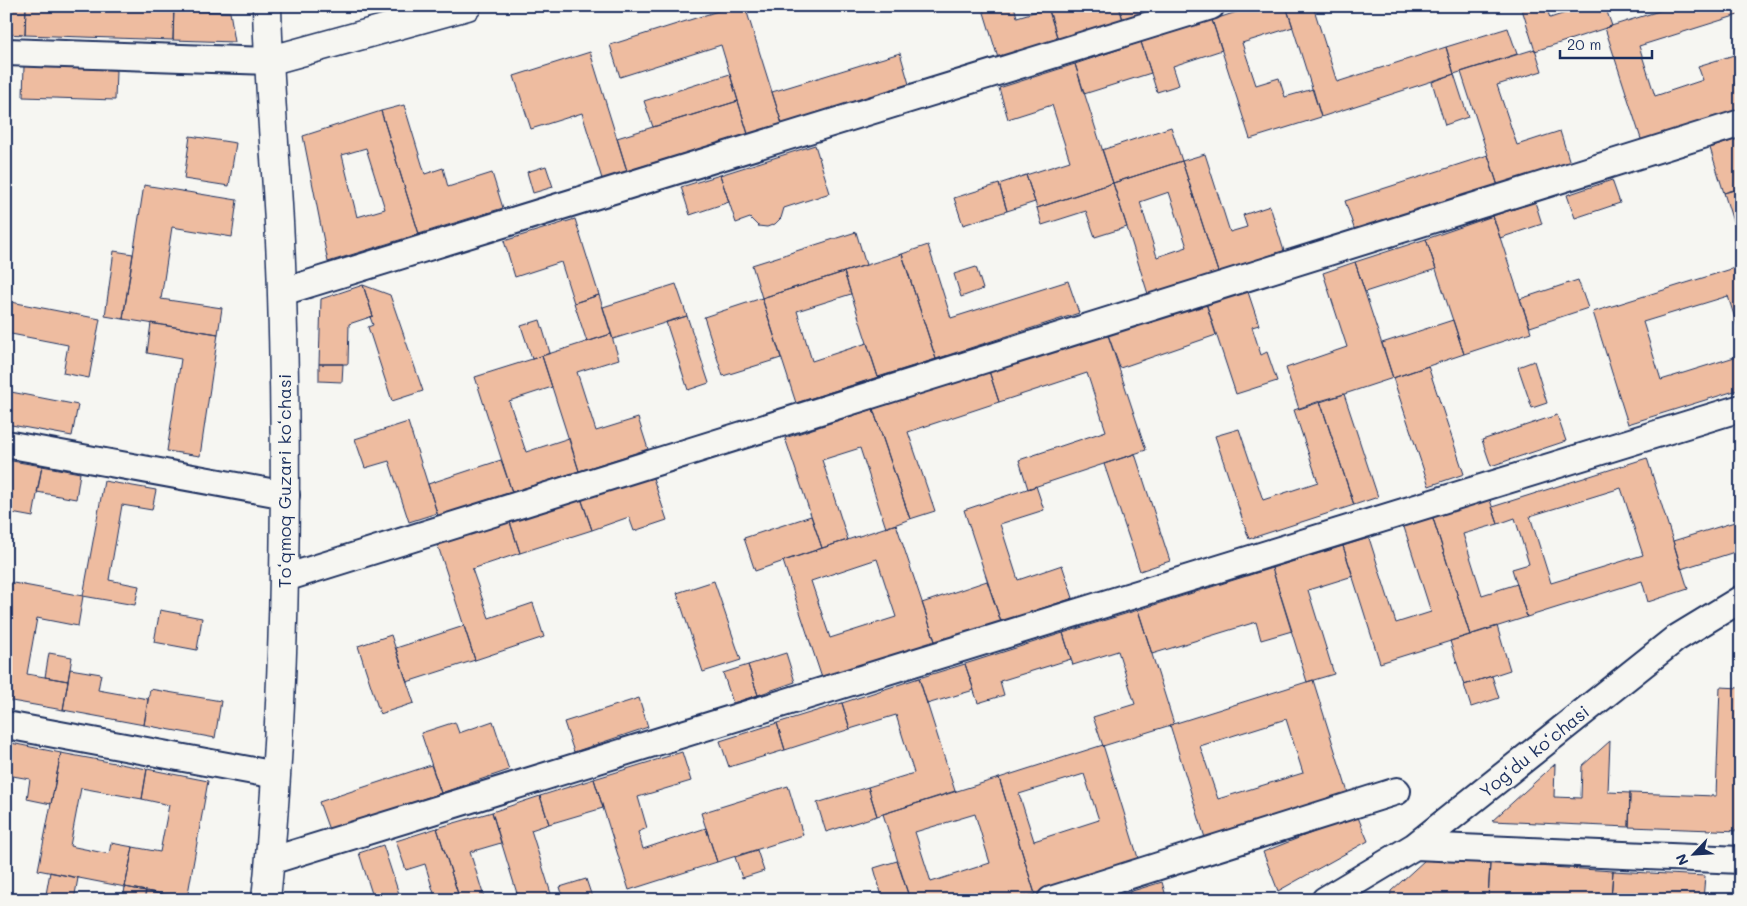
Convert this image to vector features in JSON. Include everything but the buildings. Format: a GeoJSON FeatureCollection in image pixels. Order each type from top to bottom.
{"type":"FeatureCollection","features":[{"type":"Feature","properties":{"kind":"street","name":"Toʻqmoq Guzari koʻchasi"},"geometry":{"type":"LineString","coordinates":[[266,900],[276,775],[285,578],[286,495],[282,292],[268,61],[267,6]]}},
{"type":"Feature","properties":{"kind":"street"},"geometry":{"type":"LineString","coordinates":[[6,52],[268,61],[467,6]]}},
{"type":"Feature","properties":{"kind":"street"},"geometry":{"type":"LineString","coordinates":[[282,292],[1211,6]]}},
{"type":"Feature","properties":{"kind":"street"},"geometry":{"type":"LineString","coordinates":[[285,578],[1741,123]]}},
{"type":"Feature","properties":{"kind":"street"},"geometry":{"type":"LineString","coordinates":[[270,861],[1741,408]]}},
{"type":"Feature","properties":{"kind":"street"},"geometry":{"type":"LineString","coordinates":[[6,444],[286,495]]}},
{"type":"Feature","properties":{"kind":"street","name":"Yogʻdu koʻchasi"},"geometry":{"type":"LineString","coordinates":[[1325,900],[1415,846],[1675,639],[1741,598]]}},
{"type":"Feature","properties":{"kind":"street"},"geometry":{"type":"LineString","coordinates":[[6,725],[276,775]]}},
{"type":"Feature","properties":{"kind":"street"},"geometry":{"type":"LineString","coordinates":[[1051,900],[1397,791]]}},
{"type":"Feature","properties":{"kind":"street"},"geometry":{"type":"LineString","coordinates":[[1415,846],[1741,860]]}}]}
